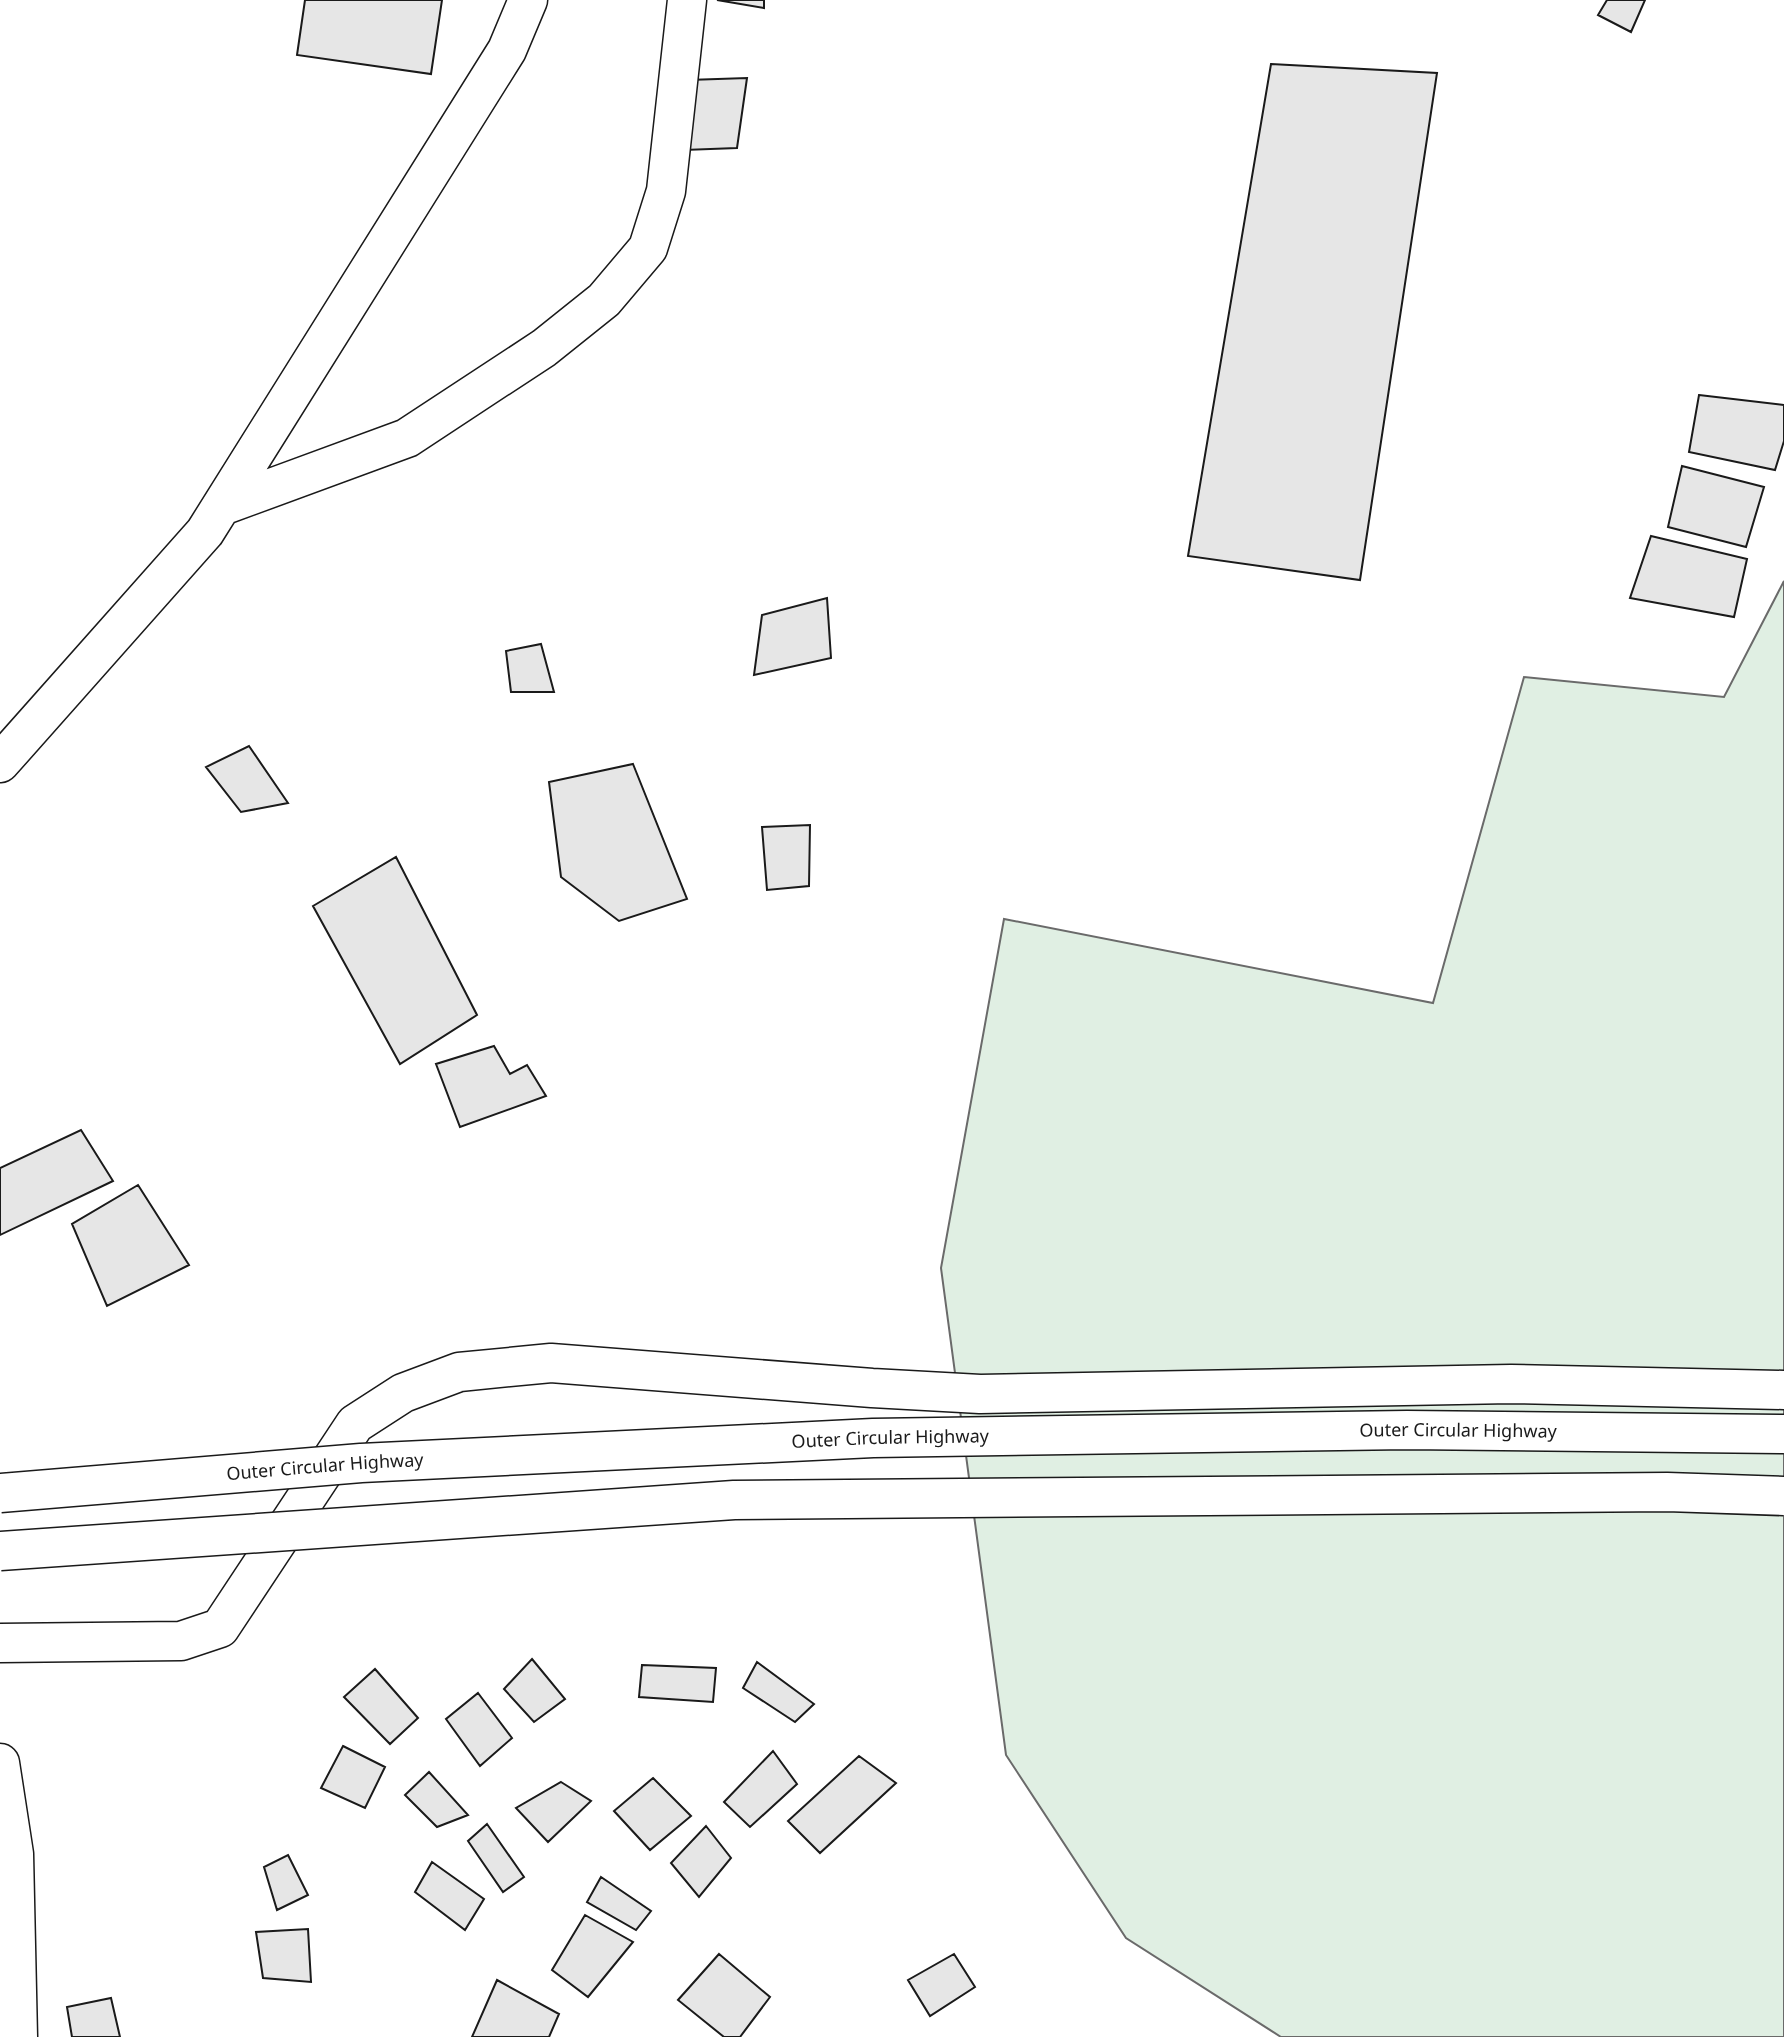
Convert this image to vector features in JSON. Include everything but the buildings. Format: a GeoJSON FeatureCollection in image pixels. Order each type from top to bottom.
{"type":"FeatureCollection","features":[{"type":"Feature","properties":{"kind":"main road"},"geometry":{"type":"LineString","coordinates":[[0,763],[205,531],[507,50],[528,0]]}},
{"type":"Feature","properties":{"kind":"main road"},"geometry":{"type":"LineString","coordinates":[[222,506],[407,438],[544,348],[604,300],[648,248],[666,191],[687,0]]}},
{"type":"Feature","properties":{"kind":"main road"},"geometry":{"type":"LineString","coordinates":[[0,1643],[181,1641],[220,1628],[355,1424],[403,1393],[459,1372],[551,1363],[980,1394],[1511,1384],[1784,1391]]}},
{"type":"Feature","properties":{"kind":"main road","name":"Outer Circular Highway"},"geometry":{"type":"LineString","coordinates":[[0,1493],[360,1463],[873,1438],[1408,1430],[1784,1434]]}},
{"type":"Feature","properties":{"kind":"main road"},"geometry":{"type":"LineString","coordinates":[[0,1551],[734,1500],[1667,1492],[1784,1496]]}},
{"type":"Feature","properties":{"kind":"main road"},"geometry":{"type":"LineString","coordinates":[[0,1763],[14,1854],[18,2037]]}},
{"type":"Feature","properties":{"kind":"green space"},"geometry":{"type":"Polygon","coordinates":[[[1784,581],[1784,2037],[1281,2037],[1126,1938],[1006,1755],[941,1268],[1004,919],[1433,1003],[1524,677],[1724,697],[1784,581]]]}}]}
